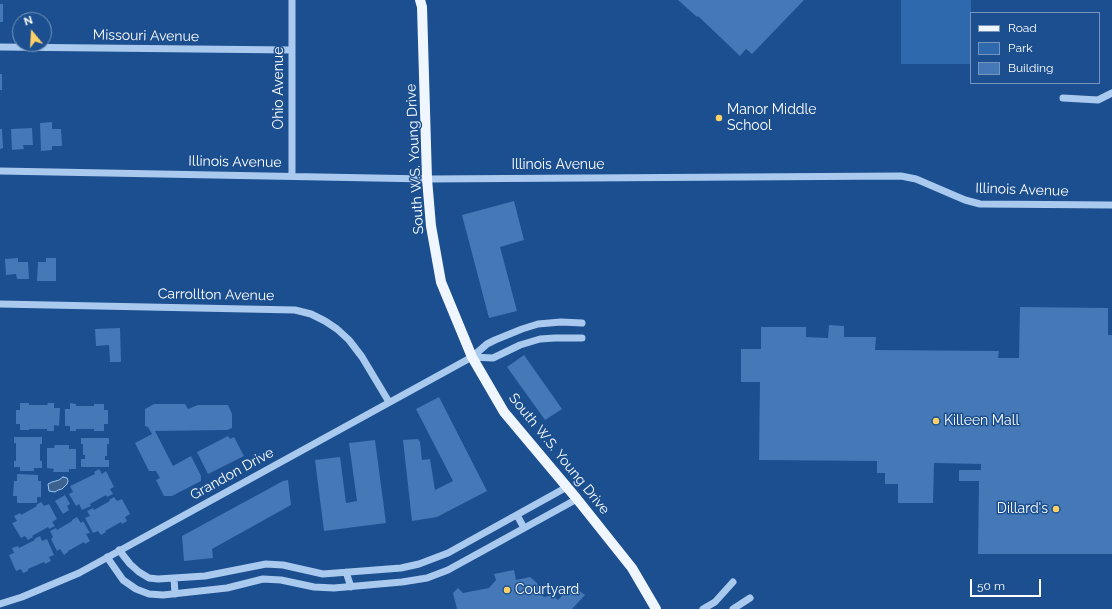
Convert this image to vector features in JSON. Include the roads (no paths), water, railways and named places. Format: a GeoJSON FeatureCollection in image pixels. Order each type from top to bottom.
{"type":"FeatureCollection","features":[{"type":"Feature","properties":{"kind":"main road","name":"South W.S. Young Drive"},"geometry":{"type":"LineString","coordinates":[[420,0],[422,7],[427,179],[431,226],[440,279],[472,357],[504,412],[577,499],[632,568],[656,609]]}},
{"type":"Feature","properties":{"kind":"street","name":"Ohio Avenue"},"geometry":{"type":"LineString","coordinates":[[292,0],[292,176]]}},
{"type":"Feature","properties":{"kind":"street","name":"Missouri Avenue"},"geometry":{"type":"LineString","coordinates":[[0,47],[292,50]]}},
{"type":"Feature","properties":{"kind":"street"},"geometry":{"type":"LineString","coordinates":[[1063,98],[1098,100],[1112,93]]}},
{"type":"Feature","properties":{"kind":"street","name":"Illinois Avenue"},"geometry":{"type":"LineString","coordinates":[[0,170],[427,179],[901,176],[916,179],[965,200],[980,204],[1112,205]]}},
{"type":"Feature","properties":{"kind":"street","name":"Carrollton Avenue"},"geometry":{"type":"LineString","coordinates":[[0,304],[295,310],[311,314],[337,329],[349,340],[362,357],[390,402]]}},
{"type":"Feature","properties":{"kind":"street","name":"Grandon Drive"},"geometry":{"type":"LineString","coordinates":[[0,604],[22,597],[79,573],[472,357],[487,344],[522,328],[538,324],[561,322],[582,323]]}},
{"type":"Feature","properties":{"kind":"street"},"geometry":{"type":"LineString","coordinates":[[472,357],[493,358],[520,345],[540,339],[582,338]]}},
{"type":"Feature","properties":{"kind":"street"},"geometry":{"type":"LineString","coordinates":[[119,550],[130,564],[139,572],[149,578],[158,579],[205,576],[231,572],[244,567],[266,564],[283,565],[323,574],[401,568],[433,560],[567,487]]}},
{"type":"Feature","properties":{"kind":"street"},"geometry":{"type":"LineString","coordinates":[[107,557],[123,580],[136,589],[149,594],[163,595],[227,588],[263,579],[281,580],[314,587],[334,588],[402,582],[427,578],[448,570],[577,499]]}},
{"type":"Feature","properties":{"kind":"street"},"geometry":{"type":"LineString","coordinates":[[516,514],[524,528]]}},
{"type":"Feature","properties":{"kind":"street"},"geometry":{"type":"LineString","coordinates":[[401,568],[402,582]]}},
{"type":"Feature","properties":{"kind":"street"},"geometry":{"type":"LineString","coordinates":[[231,572],[234,586]]}},
{"type":"Feature","properties":{"kind":"street"},"geometry":{"type":"LineString","coordinates":[[346,572],[351,587]]}},
{"type":"Feature","properties":{"kind":"street"},"geometry":{"type":"LineString","coordinates":[[174,578],[175,594]]}},
{"type":"Feature","properties":{"kind":"street"},"geometry":{"type":"LineString","coordinates":[[704,609],[715,602],[733,582]]}},
{"type":"Feature","properties":{"kind":"street"},"geometry":{"type":"LineString","coordinates":[[733,609],[750,598]]}},
{"type":"Feature","properties":{"kind":"place","name":"Manor Middle School"},"geometry":{"type":"Point","coordinates":[719,118]}},
{"type":"Feature","properties":{"kind":"place","name":"Killeen Mall"},"geometry":{"type":"Point","coordinates":[936,421]}},
{"type":"Feature","properties":{"kind":"place","name":"Dillard's"},"geometry":{"type":"Point","coordinates":[1056,509]}},
{"type":"Feature","properties":{"kind":"place","name":"Courtyard"},"geometry":{"type":"Point","coordinates":[507,590]}}]}
